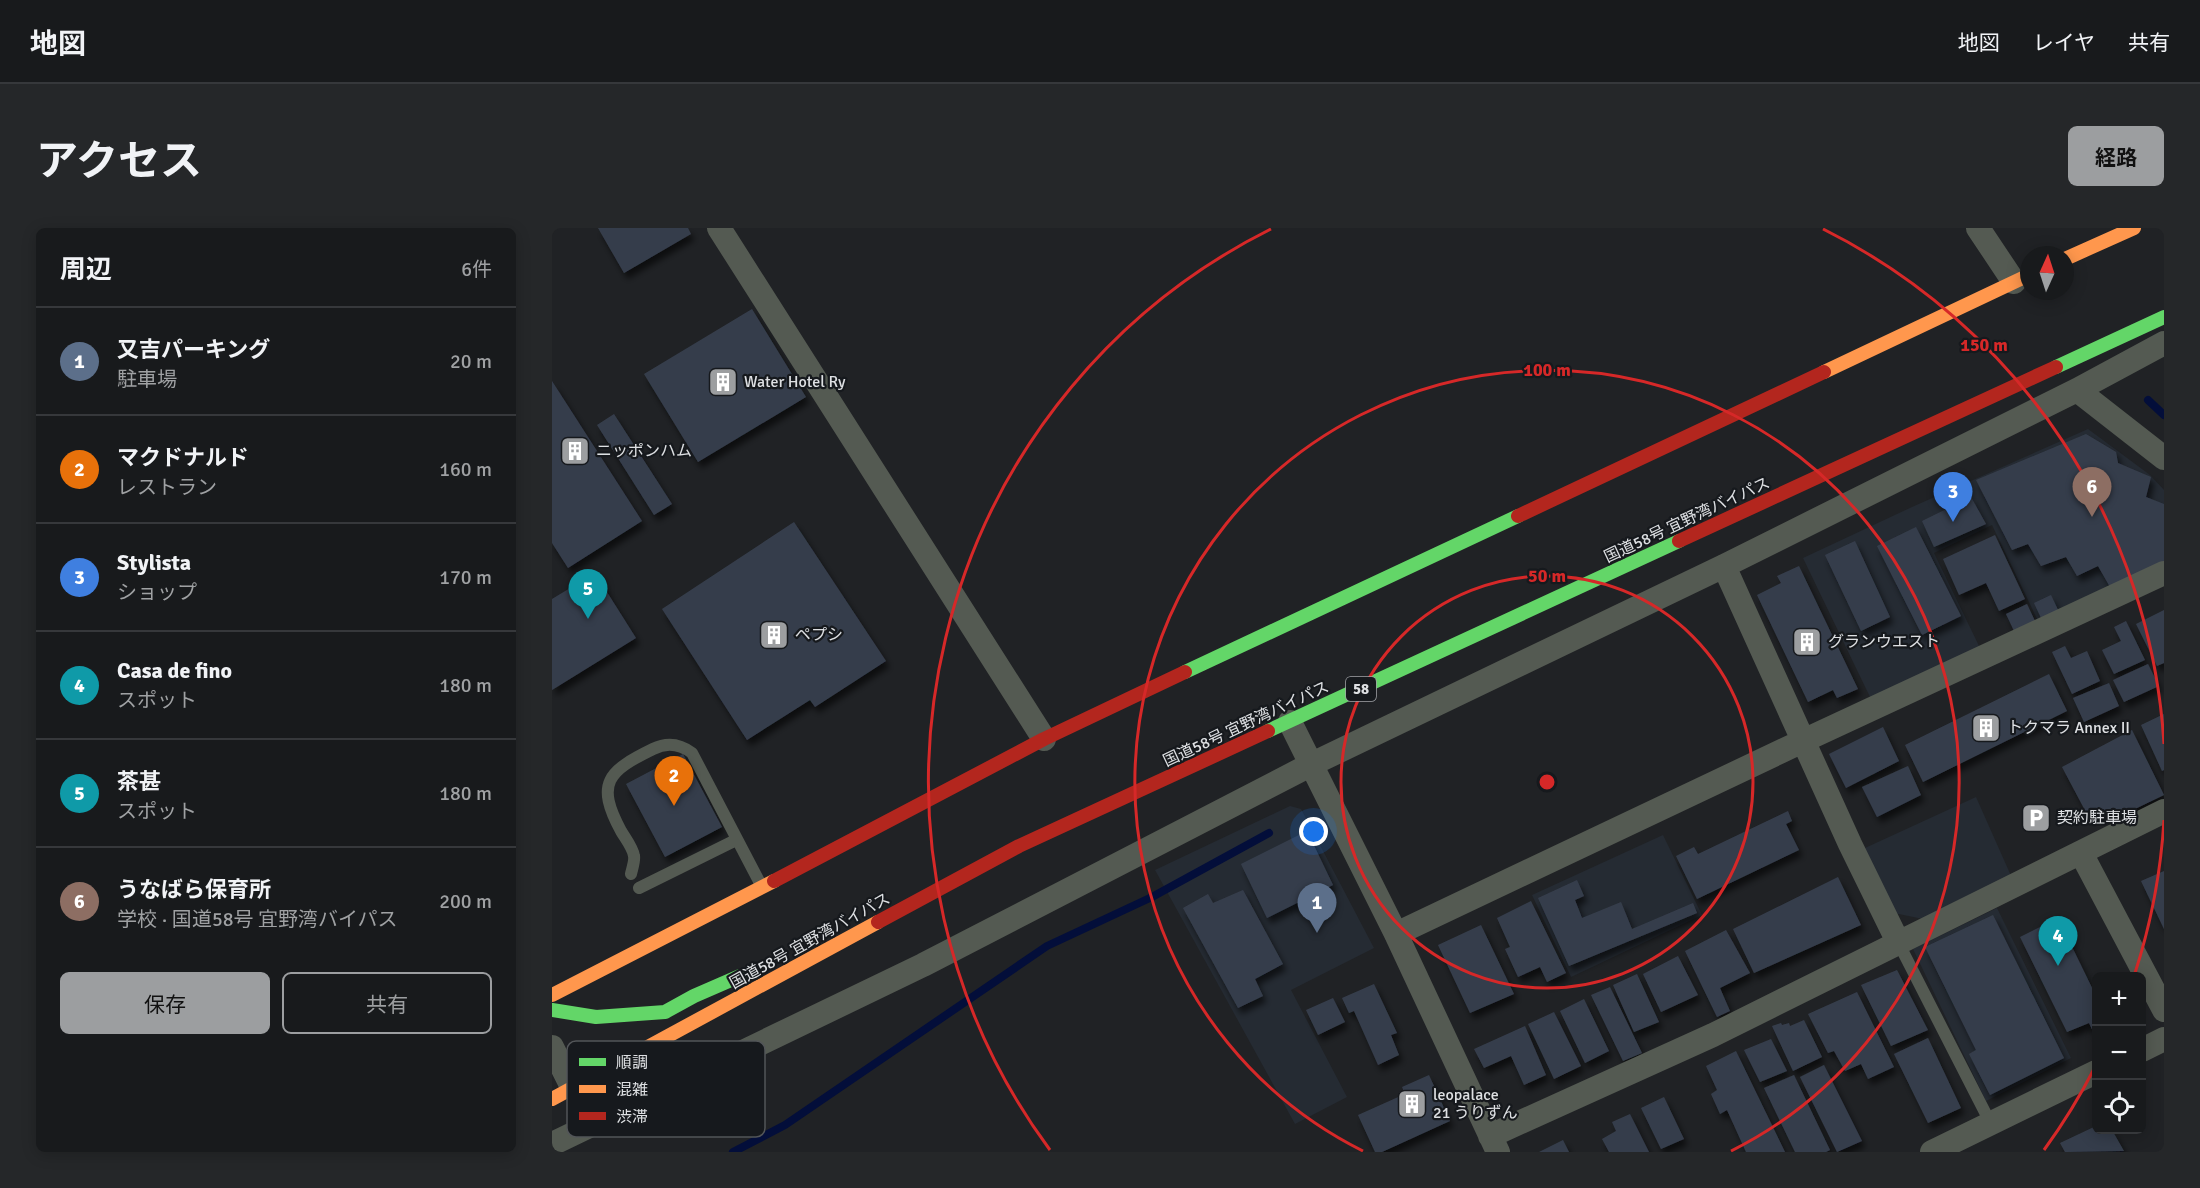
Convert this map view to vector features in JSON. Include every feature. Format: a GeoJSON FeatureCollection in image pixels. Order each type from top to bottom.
{"type":"FeatureCollection","features":[{"type":"Feature","properties":{"kind":"highway"},"geometry":{"type":"LineString","coordinates":[[2074,255],[2134,228]]}},
{"type":"Feature","properties":{"kind":"highway"},"geometry":{"type":"LineString","coordinates":[[552,995],[1044,739],[2020,279]]}},
{"type":"Feature","properties":{"kind":"highway","name":"国道58号 宜野湾バイパス"},"geometry":{"type":"LineString","coordinates":[[660,1041],[1019,846],[2164,316]]}},
{"type":"Feature","properties":{"kind":"highway"},"geometry":{"type":"LineString","coordinates":[[799,949],[897,907],[1019,846]]}},
{"type":"Feature","properties":{"kind":"highway"},"geometry":{"type":"LineString","coordinates":[[552,1010],[596,1017],[665,1012],[694,996],[757,968]]}},
{"type":"Feature","properties":{"kind":"street"},"geometry":{"type":"LineString","coordinates":[[719,228],[1044,739]]}},
{"type":"Feature","properties":{"kind":"street"},"geometry":{"type":"LineString","coordinates":[[1978,228],[2020,278]]}},
{"type":"Feature","properties":{"kind":"street"},"geometry":{"type":"LineString","coordinates":[[765,1041],[923,965],[1312,764],[1724,566],[2077,390],[2164,343]]}},
{"type":"Feature","properties":{"kind":"street"},"geometry":{"type":"LineString","coordinates":[[2077,390],[2164,458]]}},
{"type":"Feature","properties":{"kind":"street"},"geometry":{"type":"LineString","coordinates":[[1724,566],[1805,740],[1850,844],[1899,944]]}},
{"type":"Feature","properties":{"kind":"street"},"geometry":{"type":"LineString","coordinates":[[1396,934],[2164,573]]}},
{"type":"Feature","properties":{"kind":"street"},"geometry":{"type":"LineString","coordinates":[[1290,722],[1396,934],[1494,1144],[2164,811]]}},
{"type":"Feature","properties":{"kind":"street"},"geometry":{"type":"LineString","coordinates":[[2080,853],[2164,1010]]}},
{"type":"Feature","properties":{"kind":"street"},"geometry":{"type":"LineString","coordinates":[[2146,1048],[2164,1039]]}},
{"type":"Feature","properties":{"kind":"street"},"geometry":{"type":"LineString","coordinates":[[552,1047],[563,1094]]}},
{"type":"Feature","properties":{"kind":"street"},"geometry":{"type":"LineString","coordinates":[[1932,1152],[2092,1074]]}},
{"type":"Feature","properties":{"kind":"street"},"geometry":{"type":"LineString","coordinates":[[552,1144],[567,1137]]}},
{"type":"Feature","properties":{"kind":"lane"},"geometry":{"type":"LineString","coordinates":[[631,874],[635,857],[609,805],[610,779],[620,768],[658,747],[672,744],[692,753],[736,840],[763,887]]}},
{"type":"Feature","properties":{"kind":"lane"},"geometry":{"type":"LineString","coordinates":[[639,888],[736,840]]}},
{"type":"Feature","properties":{"kind":"lane"},"geometry":{"type":"LineString","coordinates":[[1899,944],[1990,1124]]}},
{"type":"Feature","properties":{"kind":"shaded area"},"geometry":{"type":"Polygon","coordinates":[[[2088,429],[2150,475],[2164,490],[2164,566],[2039,623],[1992,525],[1934,553],[1980,648],[1871,699],[1803,558],[2088,429]]]}},
{"type":"Feature","properties":{"kind":"shaded area"},"geometry":{"type":"Polygon","coordinates":[[[1976,797],[2012,878],[1923,919],[1894,913],[1865,848],[1976,797]]]}},
{"type":"Feature","properties":{"kind":"shaded area"},"geometry":{"type":"Polygon","coordinates":[[[1290,806],[1301,809],[1374,948],[1291,990],[1347,1097],[1295,1124],[1155,870],[1290,806]]]}},
{"type":"Feature","properties":{"kind":"shaded area"},"geometry":{"type":"Polygon","coordinates":[[[1663,835],[1702,915],[1571,977],[1532,895],[1663,835]]]}},
{"type":"Feature","properties":{"kind":"shaded area"},"geometry":{"type":"Polygon","coordinates":[[[1997,908],[2071,1058],[1986,1101],[1913,949],[1997,908]]]}},
{"type":"Feature","properties":{"kind":"building"},"geometry":{"type":"Polygon","coordinates":[[[598,228],[688,228],[691,234],[624,273],[598,228]]]}},
{"type":"Feature","properties":{"kind":"building","name":"Water Hotel Ry"},"geometry":{"type":"Polygon","coordinates":[[[752,309],[806,397],[698,462],[644,374],[752,309]]]}},
{"type":"Feature","properties":{"kind":"building","name":"ニッポンハム"},"geometry":{"type":"Polygon","coordinates":[[[552,381],[642,521],[568,568],[552,543],[552,381]]]}},
{"type":"Feature","properties":{"kind":"building"},"geometry":{"type":"Polygon","coordinates":[[[614,414],[672,504],[654,515],[597,425],[614,414]]]}},
{"type":"Feature","properties":{"kind":"building"},"geometry":{"type":"Polygon","coordinates":[[[2086,434],[2116,452],[2118,463],[2151,477],[2146,497],[2164,504],[2164,563],[2110,587],[2098,566],[2077,576],[2066,557],[2041,566],[2028,544],[2012,550],[1976,480],[2086,434]]]}},
{"type":"Feature","properties":{"kind":"building"},"geometry":{"type":"Polygon","coordinates":[[[1971,497],[1986,524],[1934,547],[1922,521],[1971,497]]]}},
{"type":"Feature","properties":{"kind":"building","name":"ペプシ"},"geometry":{"type":"Polygon","coordinates":[[[794,522],[886,661],[815,707],[810,700],[747,740],[662,609],[794,522]]]}},
{"type":"Feature","properties":{"kind":"building"},"geometry":{"type":"Polygon","coordinates":[[[1916,527],[1961,616],[1922,635],[1877,546],[1916,527]]]}},
{"type":"Feature","properties":{"kind":"building"},"geometry":{"type":"Polygon","coordinates":[[[1995,535],[2025,599],[1999,611],[1986,583],[1959,595],[1943,559],[1995,535]]]}},
{"type":"Feature","properties":{"kind":"building"},"geometry":{"type":"Polygon","coordinates":[[[1855,541],[1890,617],[1861,631],[1825,555],[1855,541]]]}},
{"type":"Feature","properties":{"kind":"building","name":"グランウエスト"},"geometry":{"type":"Polygon","coordinates":[[[1799,566],[1858,689],[1837,698],[1833,690],[1808,702],[1757,595],[1781,583],[1777,576],[1799,566]]]}},
{"type":"Feature","properties":{"kind":"building"},"geometry":{"type":"Polygon","coordinates":[[[595,573],[636,638],[552,690],[552,599],[595,573]]]}},
{"type":"Feature","properties":{"kind":"building"},"geometry":{"type":"Polygon","coordinates":[[[2051,595],[2059,612],[2042,620],[2034,603],[2051,595]]]}},
{"type":"Feature","properties":{"kind":"building"},"geometry":{"type":"Polygon","coordinates":[[[2027,604],[2035,621],[2014,631],[2006,614],[2027,604]]]}},
{"type":"Feature","properties":{"kind":"building"},"geometry":{"type":"Polygon","coordinates":[[[2164,610],[2164,663],[2157,666],[2136,624],[2164,610]]]}},
{"type":"Feature","properties":{"kind":"building"},"geometry":{"type":"Polygon","coordinates":[[[2126,621],[2145,660],[2114,674],[2102,650],[2121,641],[2114,627],[2126,621]]]}},
{"type":"Feature","properties":{"kind":"building"},"geometry":{"type":"Polygon","coordinates":[[[2065,646],[2071,658],[2087,651],[2100,681],[2072,694],[2052,652],[2065,646]]]}},
{"type":"Feature","properties":{"kind":"building"},"geometry":{"type":"Polygon","coordinates":[[[2148,664],[2159,686],[2124,702],[2113,680],[2148,664]]]}},
{"type":"Feature","properties":{"kind":"building","name":"トクマラ Annex II"},"geometry":{"type":"Polygon","coordinates":[[[2049,674],[2067,711],[1923,782],[1905,745],[2049,674]]]}},
{"type":"Feature","properties":{"kind":"building"},"geometry":{"type":"Polygon","coordinates":[[[2109,683],[2119,706],[2084,722],[2073,698],[2109,683]]]}},
{"type":"Feature","properties":{"kind":"building"},"geometry":{"type":"Polygon","coordinates":[[[2164,714],[2164,770],[2162,771],[2141,725],[2164,714]]]}},
{"type":"Feature","properties":{"kind":"building"},"geometry":{"type":"Polygon","coordinates":[[[1883,727],[1899,761],[1846,788],[1829,754],[1883,727]]]}},
{"type":"Feature","properties":{"kind":"building"},"geometry":{"type":"Polygon","coordinates":[[[2132,730],[2164,795],[2110,821],[2104,809],[2088,816],[2062,767],[2132,730]]]}},
{"type":"Feature","properties":{"kind":"building"},"geometry":{"type":"Polygon","coordinates":[[[683,754],[722,827],[665,857],[626,784],[683,754]]]}},
{"type":"Feature","properties":{"kind":"building"},"geometry":{"type":"Polygon","coordinates":[[[1908,766],[1921,795],[1877,817],[1862,787],[1908,766]]]}},
{"type":"Feature","properties":{"kind":"building"},"geometry":{"type":"Polygon","coordinates":[[[1788,811],[1792,821],[1786,824],[1799,850],[1697,899],[1676,856],[1694,847],[1698,854],[1788,811]]]}},
{"type":"Feature","properties":{"kind":"building"},"geometry":{"type":"Polygon","coordinates":[[[1307,831],[1333,885],[1267,918],[1241,864],[1307,831]]]}},
{"type":"Feature","properties":{"kind":"building"},"geometry":{"type":"Polygon","coordinates":[[[2164,871],[2164,929],[2141,881],[2164,871]]]}},
{"type":"Feature","properties":{"kind":"building"},"geometry":{"type":"Polygon","coordinates":[[[1838,877],[1861,925],[1754,973],[1733,929],[1838,877]]]}},
{"type":"Feature","properties":{"kind":"building"},"geometry":{"type":"Polygon","coordinates":[[[1577,880],[1584,896],[1575,900],[1582,918],[1621,902],[1632,929],[1693,903],[1697,913],[1569,966],[1538,898],[1577,880]]]}},
{"type":"Feature","properties":{"kind":"building"},"geometry":{"type":"Polygon","coordinates":[[[1243,890],[1283,964],[1255,979],[1263,996],[1238,1008],[1183,908],[1208,894],[1213,903],[1243,890]]]}},
{"type":"Feature","properties":{"kind":"building"},"geometry":{"type":"Polygon","coordinates":[[[1531,901],[1566,973],[1547,982],[1540,967],[1518,977],[1505,949],[1510,947],[1497,918],[1531,901]]]}},
{"type":"Feature","properties":{"kind":"building"},"geometry":{"type":"Polygon","coordinates":[[[1993,915],[2064,1058],[1990,1095],[1969,1054],[1976,1050],[1925,947],[1993,915]]]}},
{"type":"Feature","properties":{"kind":"building"},"geometry":{"type":"Polygon","coordinates":[[[2058,918],[2092,988],[2092,1029],[2089,1023],[2067,1032],[2020,937],[2058,918]]]}},
{"type":"Feature","properties":{"kind":"building"},"geometry":{"type":"Polygon","coordinates":[[[1481,925],[1514,994],[1470,1013],[1438,945],[1481,925]]]}},
{"type":"Feature","properties":{"kind":"building"},"geometry":{"type":"Polygon","coordinates":[[[1726,930],[1750,973],[1720,988],[1730,1011],[1717,1017],[1685,951],[1726,930]]]}},
{"type":"Feature","properties":{"kind":"building"},"geometry":{"type":"Polygon","coordinates":[[[1678,956],[1698,995],[1661,1012],[1643,974],[1678,956]]]}},
{"type":"Feature","properties":{"kind":"building"},"geometry":{"type":"Polygon","coordinates":[[[1897,970],[1928,1030],[1891,1046],[1861,985],[1897,970]]]}},
{"type":"Feature","properties":{"kind":"building"},"geometry":{"type":"Polygon","coordinates":[[[1637,974],[1659,1022],[1634,1032],[1613,985],[1637,974]]]}},
{"type":"Feature","properties":{"kind":"building"},"geometry":{"type":"Polygon","coordinates":[[[1374,984],[1397,1033],[1391,1035],[1399,1055],[1378,1065],[1354,1011],[1349,1013],[1342,998],[1374,984]]]}},
{"type":"Feature","properties":{"kind":"building"},"geometry":{"type":"Polygon","coordinates":[[[1610,987],[1642,1053],[1623,1061],[1591,995],[1610,987]]]}},
{"type":"Feature","properties":{"kind":"building"},"geometry":{"type":"Polygon","coordinates":[[[1857,992],[1894,1067],[1868,1079],[1861,1064],[1845,1071],[1834,1051],[1828,1053],[1808,1014],[1857,992]]]}},
{"type":"Feature","properties":{"kind":"building"},"geometry":{"type":"Polygon","coordinates":[[[1333,998],[1345,1022],[1318,1035],[1306,1010],[1333,998]]]}},
{"type":"Feature","properties":{"kind":"building"},"geometry":{"type":"Polygon","coordinates":[[[1584,999],[1609,1051],[1585,1063],[1560,1011],[1584,999]]]}},
{"type":"Feature","properties":{"kind":"building"},"geometry":{"type":"Polygon","coordinates":[[[1554,1012],[1581,1066],[1554,1079],[1528,1024],[1554,1012]]]}},
{"type":"Feature","properties":{"kind":"building"},"geometry":{"type":"Polygon","coordinates":[[[1804,1020],[1822,1057],[1793,1071],[1772,1026],[1789,1023],[1790,1026],[1804,1020]]]}},
{"type":"Feature","properties":{"kind":"building"},"geometry":{"type":"Polygon","coordinates":[[[1525,1026],[1546,1075],[1524,1085],[1511,1056],[1484,1068],[1474,1049],[1525,1026]]]}},
{"type":"Feature","properties":{"kind":"building"},"geometry":{"type":"Polygon","coordinates":[[[1928,1038],[1961,1108],[1928,1123],[1894,1054],[1928,1038]]]}},
{"type":"Feature","properties":{"kind":"building"},"geometry":{"type":"Polygon","coordinates":[[[1771,1039],[1787,1071],[1760,1082],[1744,1050],[1771,1039]]]}},
{"type":"Feature","properties":{"kind":"building"},"geometry":{"type":"Polygon","coordinates":[[[1736,1051],[1785,1152],[1746,1152],[1727,1110],[1720,1114],[1711,1094],[1717,1090],[1706,1066],[1736,1051]]]}},
{"type":"Feature","properties":{"kind":"building"},"geometry":{"type":"Polygon","coordinates":[[[1824,1065],[1862,1141],[1837,1152],[1800,1077],[1824,1065]]]}},
{"type":"Feature","properties":{"kind":"building","name":"leopalace 21 うりずん"},"geometry":{"type":"Polygon","coordinates":[[[1429,1075],[1450,1121],[1382,1152],[1375,1152],[1358,1115],[1405,1094],[1402,1087],[1429,1075]]]}},
{"type":"Feature","properties":{"kind":"building"},"geometry":{"type":"Polygon","coordinates":[[[1794,1075],[1830,1150],[1826,1152],[1795,1152],[1764,1088],[1794,1075]]]}},
{"type":"Feature","properties":{"kind":"building"},"geometry":{"type":"Polygon","coordinates":[[[1664,1097],[1684,1139],[1661,1149],[1641,1108],[1664,1097]]]}},
{"type":"Feature","properties":{"kind":"building"},"geometry":{"type":"Polygon","coordinates":[[[1630,1114],[1649,1152],[1609,1152],[1602,1139],[1616,1131],[1612,1122],[1630,1114]]]}},
{"type":"Feature","properties":{"kind":"building"},"geometry":{"type":"Polygon","coordinates":[[[2092,1128],[2092,1134],[2114,1134],[2124,1151],[2065,1152],[2060,1143],[2092,1128]]]}},
{"type":"Feature","properties":{"kind":"building"},"geometry":{"type":"Polygon","coordinates":[[[1563,1140],[1569,1152],[1539,1152],[1563,1140]]]}},
{"type":"Feature","properties":{"kind":"waterway"},"geometry":{"type":"LineString","coordinates":[[2148,400],[2164,415]]}},
{"type":"Feature","properties":{"kind":"waterway"},"geometry":{"type":"LineString","coordinates":[[765,1135],[785,1125],[1047,946],[1152,897],[1269,833]]}},
{"type":"Feature","properties":{"kind":"waterway"},"geometry":{"type":"LineString","coordinates":[[733,1152],[762,1137]]}},
{"type":"Feature","properties":{"kind":"traffic: fast"},"geometry":{"type":"LineString","coordinates":[[2056,367],[2164,317]]}},
{"type":"Feature","properties":{"kind":"traffic: fast"},"geometry":{"type":"LineString","coordinates":[[1185,672],[1518,516]]}},
{"type":"Feature","properties":{"kind":"traffic: fast"},"geometry":{"type":"LineString","coordinates":[[1268,731],[1679,541]]}},
{"type":"Feature","properties":{"kind":"traffic: fast"},"geometry":{"type":"LineString","coordinates":[[552,1010],[596,1017],[665,1012],[694,996],[740,976]]}},
{"type":"Feature","properties":{"kind":"traffic: slow"},"geometry":{"type":"LineString","coordinates":[[2074,255],[2134,228]]}},
{"type":"Feature","properties":{"kind":"traffic: slow"},"geometry":{"type":"LineString","coordinates":[[1824,372],[2020,279]]}},
{"type":"Feature","properties":{"kind":"traffic: slow"},"geometry":{"type":"LineString","coordinates":[[552,995],[774,881]]}},
{"type":"Feature","properties":{"kind":"traffic: slow"},"geometry":{"type":"LineString","coordinates":[[659,1041],[878,922]]}},
{"type":"Feature","properties":{"kind":"traffic: slow"},"geometry":{"type":"LineString","coordinates":[[552,1099],[567,1091]]}},
{"type":"Feature","properties":{"kind":"traffic: jam"},"geometry":{"type":"LineString","coordinates":[[1679,541],[2056,367]]}},
{"type":"Feature","properties":{"kind":"traffic: jam"},"geometry":{"type":"LineString","coordinates":[[1518,516],[1824,372]]}},
{"type":"Feature","properties":{"kind":"traffic: jam"},"geometry":{"type":"LineString","coordinates":[[774,881],[1044,739],[1185,672]]}},
{"type":"Feature","properties":{"kind":"traffic: jam"},"geometry":{"type":"LineString","coordinates":[[878,922],[1019,846],[1268,731]]}},
{"type":"Feature","properties":{"kind":"place","name":"Water Hotel Ry"},"geometry":{"type":"Point","coordinates":[723,382]}},
{"type":"Feature","properties":{"kind":"place","name":"ニッポンハム"},"geometry":{"type":"Point","coordinates":[575,451]}},
{"type":"Feature","properties":{"kind":"place","name":"うなばら保育所"},"geometry":{"type":"Point","coordinates":[2092,517]}},
{"type":"Feature","properties":{"kind":"place","name":"Stylista"},"geometry":{"type":"Point","coordinates":[1953,522]}},
{"type":"Feature","properties":{"kind":"place","name":"茶甚"},"geometry":{"type":"Point","coordinates":[588,619]}},
{"type":"Feature","properties":{"kind":"place","name":"ペプシ"},"geometry":{"type":"Point","coordinates":[774,635]}},
{"type":"Feature","properties":{"kind":"place","name":"グランウエスト"},"geometry":{"type":"Point","coordinates":[1807,642]}},
{"type":"Feature","properties":{"kind":"place","name":"トクマラ Annex II"},"geometry":{"type":"Point","coordinates":[1986,728]}},
{"type":"Feature","properties":{"kind":"place","name":"マクドナルド"},"geometry":{"type":"Point","coordinates":[674,806]}},
{"type":"Feature","properties":{"kind":"place","name":"契約駐車場"},"geometry":{"type":"Point","coordinates":[2036,818]}},
{"type":"Feature","properties":{"kind":"place","name":"又吉パーキング"},"geometry":{"type":"Point","coordinates":[1317,933]}},
{"type":"Feature","properties":{"kind":"place","name":"Casa de fino"},"geometry":{"type":"Point","coordinates":[2058,966]}},
{"type":"Feature","properties":{"kind":"place","name":"leopalace 21 うりずん"},"geometry":{"type":"Point","coordinates":[1412,1104]}}]}
